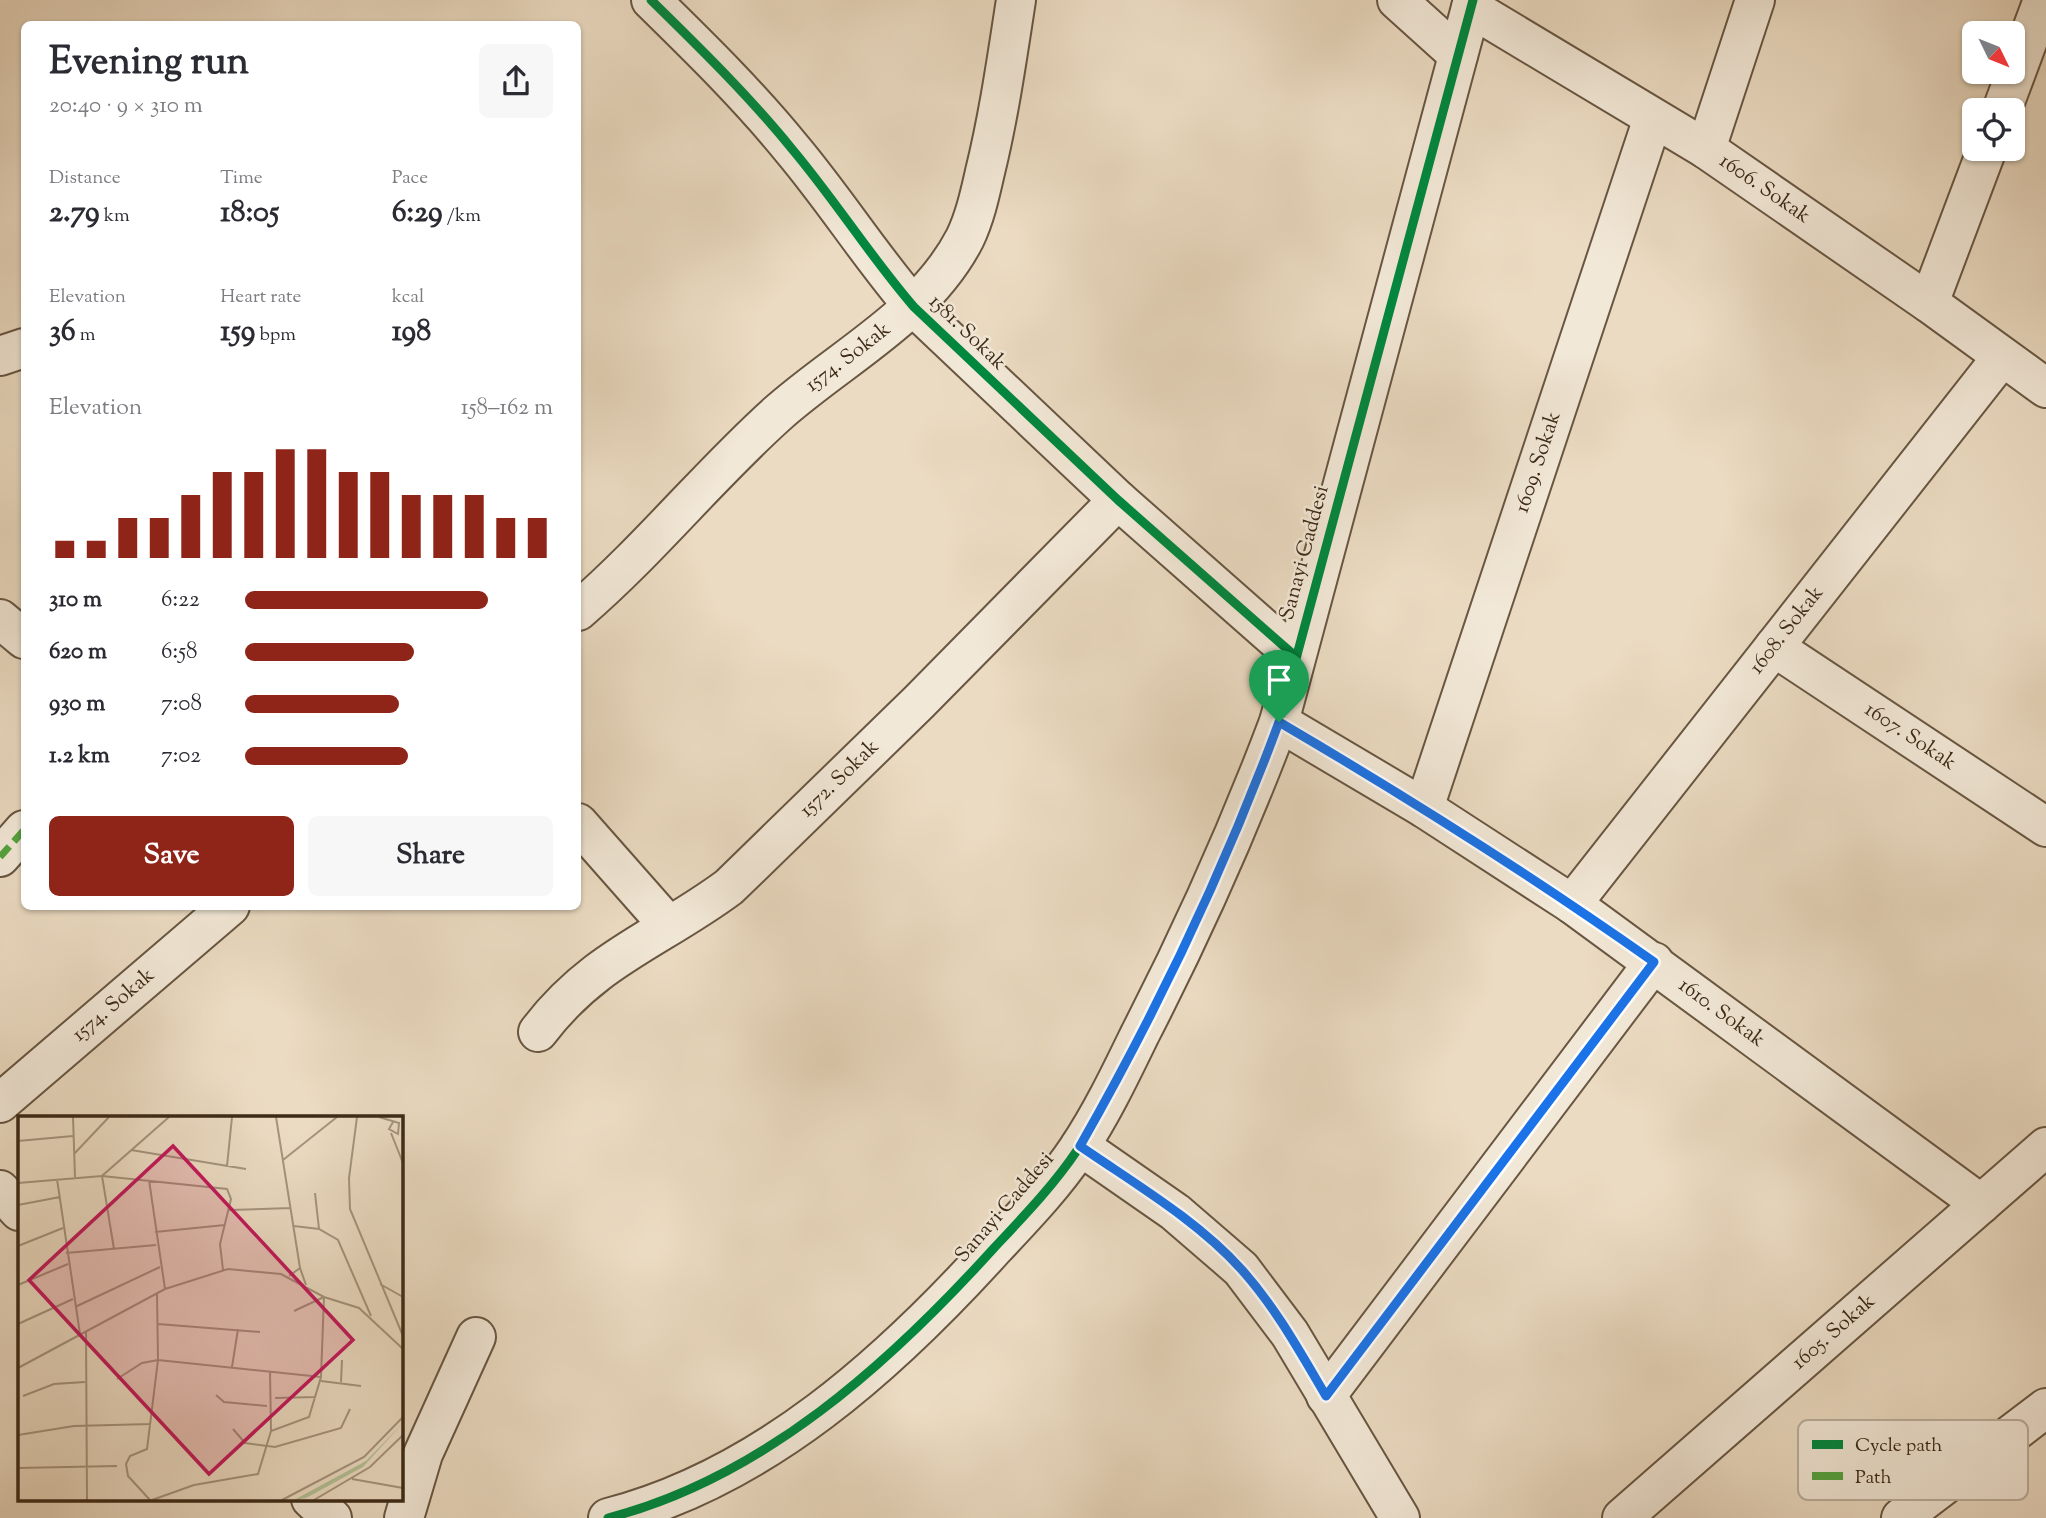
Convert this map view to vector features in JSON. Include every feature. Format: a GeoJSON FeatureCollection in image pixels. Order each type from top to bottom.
{"type":"FeatureCollection","features":[{"type":"Feature","properties":{"kind":"street","name":"1581. Sokak"},"geometry":{"type":"LineString","coordinates":[[652,0],[738,87],[793,149],[884,272],[914,307],[1118,500],[1295,656]]}},
{"type":"Feature","properties":{"kind":"street","name":"1574. Sokak"},"geometry":{"type":"LineString","coordinates":[[581,608],[653,542],[778,413],[914,307],[944,272],[965,237],[978,202],[997,123],[1016,0]]}},
{"type":"Feature","properties":{"kind":"street"},"geometry":{"type":"LineString","coordinates":[[1397,0],[1458,54]]}},
{"type":"Feature","properties":{"kind":"street"},"geometry":{"type":"LineString","coordinates":[[1706,149],[1755,0]]}},
{"type":"Feature","properties":{"kind":"street"},"geometry":{"type":"LineString","coordinates":[[2006,98],[2043,0]]}},
{"type":"Feature","properties":{"kind":"street","name":"Sanayi Caddesi"},"geometry":{"type":"LineString","coordinates":[[608,1518],[650,1507],[691,1503],[835,1400],[911,1337],[1057,1180],[1080,1146],[1160,995],[1244,812],[1279,722],[1472,4]]}},
{"type":"Feature","properties":{"kind":"street","name":"1606. Sokak"},"geometry":{"type":"LineString","coordinates":[[1472,4],[1706,149],[1929,303],[2046,388]]}},
{"type":"Feature","properties":{"kind":"street","name":"1609. Sokak"},"geometry":{"type":"LineString","coordinates":[[1424,808],[1653,118]]}},
{"type":"Feature","properties":{"kind":"street"},"geometry":{"type":"LineString","coordinates":[[1929,303],[1982,161]]}},
{"type":"Feature","properties":{"kind":"street"},"geometry":{"type":"LineString","coordinates":[[0,356],[21,349]]}},
{"type":"Feature","properties":{"kind":"street","name":"1608. Sokak"},"geometry":{"type":"LineString","coordinates":[[1572,904],[2002,357]]}},
{"type":"Feature","properties":{"kind":"street","name":"1572. Sokak"},"geometry":{"type":"LineString","coordinates":[[538,1032],[579,986],[615,957],[729,887],[919,702],[1118,500]]}},
{"type":"Feature","properties":{"kind":"street"},"geometry":{"type":"LineString","coordinates":[[0,619],[21,636]]}},
{"type":"Feature","properties":{"kind":"street","name":"1607. Sokak"},"geometry":{"type":"LineString","coordinates":[[1774,647],[2046,827]]}},
{"type":"Feature","properties":{"kind":"street","name":"1610. Sokak"},"geometry":{"type":"LineString","coordinates":[[1279,722],[1424,808],[1572,904],[1981,1204]]}},
{"type":"Feature","properties":{"kind":"street"},"geometry":{"type":"LineString","coordinates":[[581,826],[668,925]]}},
{"type":"Feature","properties":{"kind":"street"},"geometry":{"type":"LineString","coordinates":[[0,857],[21,833]]}},
{"type":"Feature","properties":{"kind":"street","name":"1574. Sokak"},"geometry":{"type":"LineString","coordinates":[[0,1104],[225,910]]}},
{"type":"Feature","properties":{"kind":"street"},"geometry":{"type":"LineString","coordinates":[[1326,1396],[1654,962]]}},
{"type":"Feature","properties":{"kind":"street"},"geometry":{"type":"LineString","coordinates":[[1080,1146],[1175,1212],[1241,1269],[1290,1334],[1326,1396],[1384,1511]]}},
{"type":"Feature","properties":{"kind":"street","name":"1605. Sokak"},"geometry":{"type":"LineString","coordinates":[[1622,1518],[2046,1147]]}},
{"type":"Feature","properties":{"kind":"street"},"geometry":{"type":"LineString","coordinates":[[0,1190],[18,1210]]}},
{"type":"Feature","properties":{"kind":"street"},"geometry":{"type":"LineString","coordinates":[[404,1518],[423,1454],[476,1337]]}},
{"type":"Feature","properties":{"kind":"street"},"geometry":{"type":"LineString","coordinates":[[2028,1422],[2046,1408]]}},
{"type":"Feature","properties":{"kind":"street"},"geometry":{"type":"LineString","coordinates":[[312,1500],[332,1518]]}},
{"type":"Feature","properties":{"kind":"street"},"geometry":{"type":"LineString","coordinates":[[1901,1518],[1925,1500]]}},
{"type":"Feature","properties":{"kind":"marked path"},"geometry":{"type":"LineString","coordinates":[[0,857],[21,833]]}},
{"type":"Feature","properties":{"kind":"cycle path"},"geometry":{"type":"LineString","coordinates":[[651,0],[776,129],[914,307],[1118,500],[1295,656]]}},
{"type":"Feature","properties":{"kind":"cycle path"},"geometry":{"type":"LineString","coordinates":[[608,1518],[665,1500],[719,1475],[771,1446],[820,1412],[867,1374],[954,1291],[1049,1188],[1095,1121],[1196,919],[1248,801],[1279,722],[1473,0]]}},
{"type":"Feature","properties":{"kind":"route"},"geometry":{"type":"LineString","coordinates":[[1279,722],[1424,808],[1572,904],[1654,962],[1326,1396],[1290,1334],[1241,1269],[1175,1212],[1080,1146],[1160,995],[1244,812],[1279,722]]}}]}
